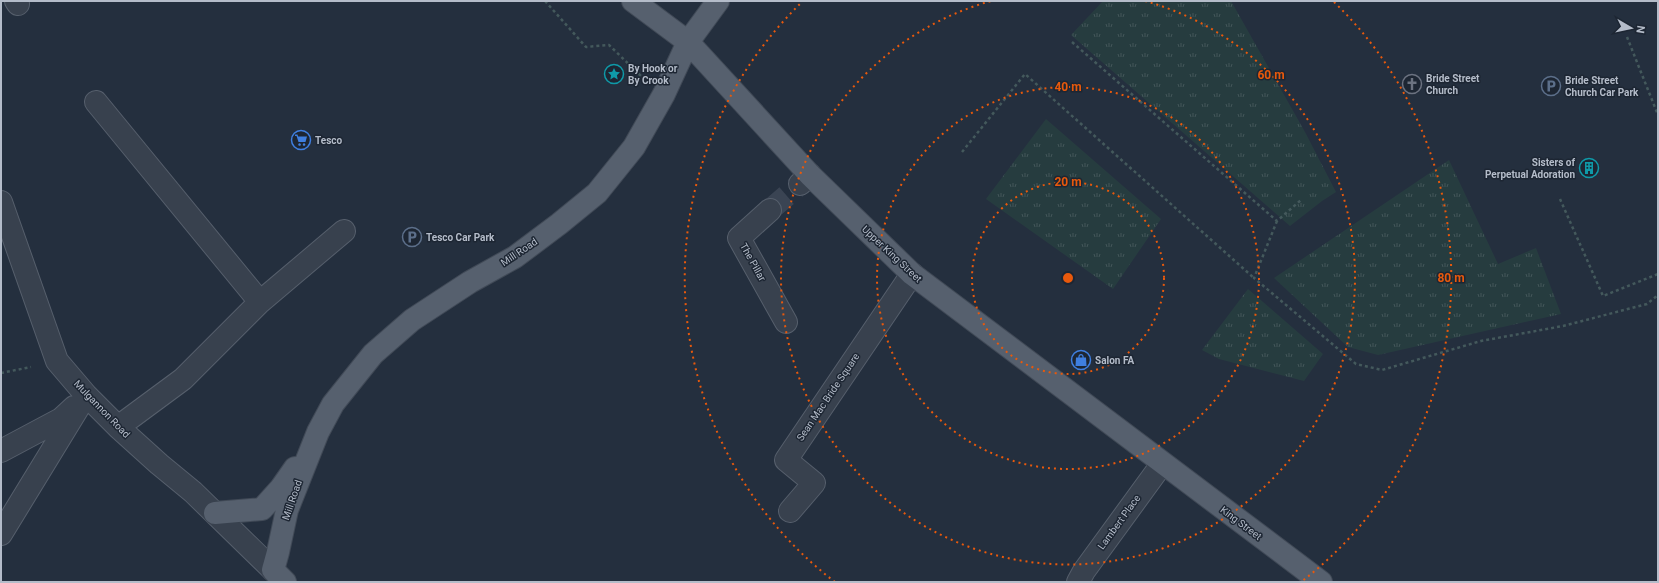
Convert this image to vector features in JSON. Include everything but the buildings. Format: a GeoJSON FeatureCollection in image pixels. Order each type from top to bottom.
{"type":"FeatureCollection","features":[{"type":"Feature","properties":{"kind":"main road","name":"Upper King Street"},"geometry":{"type":"LineString","coordinates":[[633,1],[688,42],[805,180],[912,274],[1162,464]]}},
{"type":"Feature","properties":{"kind":"main road","name":"Mill Road"},"geometry":{"type":"LineString","coordinates":[[215,513],[262,509],[281,488],[318,432],[333,404],[373,354],[412,320],[470,282],[515,257],[597,193],[634,147],[664,94],[688,42],[718,1]]}},
{"type":"Feature","properties":{"kind":"main road","name":"Mill Road"},"geometry":{"type":"LineString","coordinates":[[279,576],[278,552],[287,510],[318,432]]}},
{"type":"Feature","properties":{"kind":"main road","name":"King Street"},"geometry":{"type":"LineString","coordinates":[[1162,464],[1321,582]]}},
{"type":"Feature","properties":{"kind":"street"},"geometry":{"type":"LineString","coordinates":[[96,102],[260,302]]}},
{"type":"Feature","properties":{"kind":"street","name":"Mulgannon Road"},"geometry":{"type":"LineString","coordinates":[[1,202],[57,361],[86,395],[118,427],[215,513],[279,576]]}},
{"type":"Feature","properties":{"kind":"street","name":"The Pillar"},"geometry":{"type":"LineString","coordinates":[[770,210],[739,238],[786,322]]}},
{"type":"Feature","properties":{"kind":"street"},"geometry":{"type":"LineString","coordinates":[[118,427],[183,379],[260,302],[344,231]]}},
{"type":"Feature","properties":{"kind":"street","name":"Sean Mac Bride Square"},"geometry":{"type":"LineString","coordinates":[[790,511],[814,483],[786,460],[912,274]]}},
{"type":"Feature","properties":{"kind":"street"},"geometry":{"type":"LineString","coordinates":[[1,451],[61,419],[86,395]]}},
{"type":"Feature","properties":{"kind":"street"},"geometry":{"type":"LineString","coordinates":[[1,534],[86,395]]}},
{"type":"Feature","properties":{"kind":"street","name":"Lambert Place"},"geometry":{"type":"LineString","coordinates":[[1078,582],[1084,571],[1162,464]]}},
{"type":"Feature","properties":{"kind":"path"},"geometry":{"type":"LineString","coordinates":[[545,1],[586,47],[609,45],[649,84],[664,94]]}},
{"type":"Feature","properties":{"kind":"path"},"geometry":{"type":"LineString","coordinates":[[1627,37],[1658,115]]}},
{"type":"Feature","properties":{"kind":"path"},"geometry":{"type":"LineString","coordinates":[[1072,42],[1277,221]]}},
{"type":"Feature","properties":{"kind":"path"},"geometry":{"type":"LineString","coordinates":[[962,152],[1025,74],[1254,278],[1356,364],[1382,370],[1481,341],[1563,326],[1646,304],[1658,295]]}},
{"type":"Feature","properties":{"kind":"path"},"geometry":{"type":"LineString","coordinates":[[1560,199],[1603,296],[1658,274]]}},
{"type":"Feature","properties":{"kind":"path"},"geometry":{"type":"LineString","coordinates":[[1254,278],[1277,221],[1301,200]]}},
{"type":"Feature","properties":{"kind":"green space"},"geometry":{"type":"Polygon","coordinates":[[[1103,1],[1231,1],[1305,132],[1336,192],[1290,226],[1071,35],[1103,1]]]}},
{"type":"Feature","properties":{"kind":"green space"},"geometry":{"type":"Polygon","coordinates":[[[1046,119],[1161,219],[1113,289],[986,199],[1046,119]]]}},
{"type":"Feature","properties":{"kind":"green space"},"geometry":{"type":"Polygon","coordinates":[[[1449,160],[1498,264],[1536,248],[1561,314],[1378,355],[1348,347],[1274,278],[1449,160]]]}},
{"type":"Feature","properties":{"kind":"green space"},"geometry":{"type":"Polygon","coordinates":[[[1248,289],[1323,354],[1304,381],[1219,359],[1202,350],[1248,289]]]}},
{"type":"Feature","properties":{"kind":"tunnel"},"geometry":{"type":"LineString","coordinates":[[770,210],[800,184]]}},
{"type":"Feature","properties":{"kind":"place","name":"By Hook or By Crook"},"geometry":{"type":"Point","coordinates":[614,74]}},
{"type":"Feature","properties":{"kind":"place","name":"Bride Street Church"},"geometry":{"type":"Point","coordinates":[1412,84]}},
{"type":"Feature","properties":{"kind":"place","name":"Bride Street Church Car Park"},"geometry":{"type":"Point","coordinates":[1551,86]}},
{"type":"Feature","properties":{"kind":"place","name":"Tesco"},"geometry":{"type":"Point","coordinates":[301,140]}},
{"type":"Feature","properties":{"kind":"place","name":"Sisters of Perpetual Adoration"},"geometry":{"type":"Point","coordinates":[1589,168]}},
{"type":"Feature","properties":{"kind":"place","name":"Tesco Car Park"},"geometry":{"type":"Point","coordinates":[412,237]}},
{"type":"Feature","properties":{"kind":"place","name":"Salon FA"},"geometry":{"type":"Point","coordinates":[1081,360]}}]}
